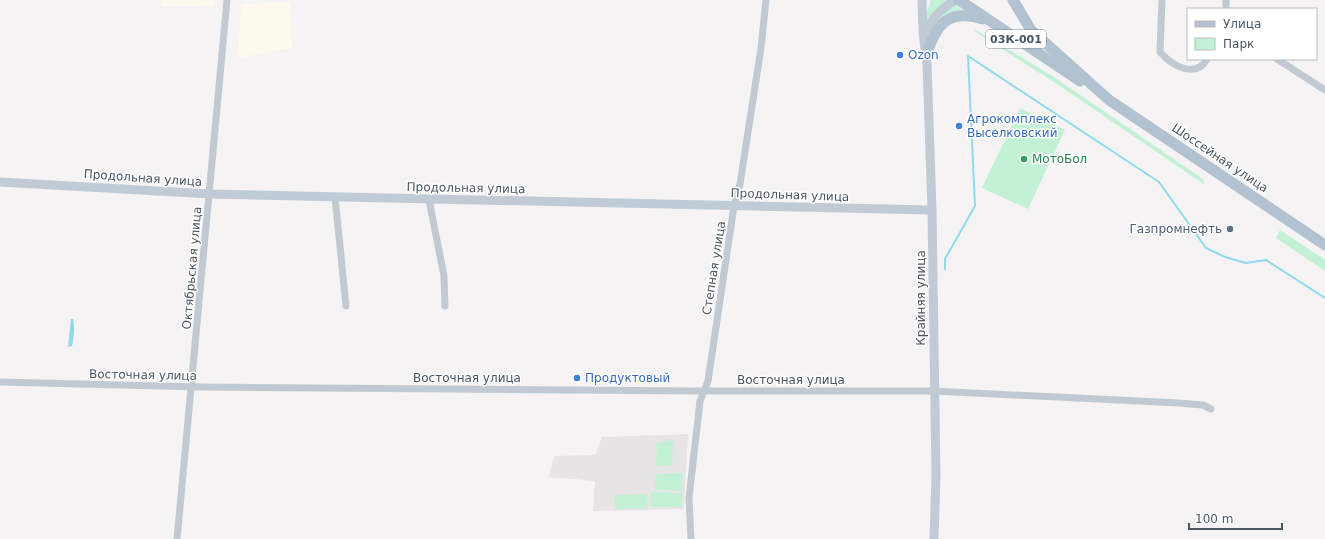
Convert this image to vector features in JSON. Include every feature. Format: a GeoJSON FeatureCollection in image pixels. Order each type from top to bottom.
{"type":"FeatureCollection","features":[{"type":"Feature","properties":{"kind":"main road","name":"03К-001"},"geometry":{"type":"LineString","coordinates":[[959,0],[1074,77],[1100,92]]}},
{"type":"Feature","properties":{"kind":"main road","name":"03К-001"},"geometry":{"type":"LineString","coordinates":[[1013,0],[1031,30],[1100,92]]}},
{"type":"Feature","properties":{"kind":"main road","name":"03К-001"},"geometry":{"type":"LineString","coordinates":[[926,56],[934,33],[948,20],[964,16],[990,21]]}},
{"type":"Feature","properties":{"kind":"main road","name":"Шоссейная улица"},"geometry":{"type":"LineString","coordinates":[[1100,92],[1325,245]]}},
{"type":"Feature","properties":{"kind":"street","name":"Октябрьская улица"},"geometry":{"type":"LineString","coordinates":[[177,539],[227,0]]}},
{"type":"Feature","properties":{"kind":"street","name":"Степная улица"},"geometry":{"type":"LineString","coordinates":[[691,539],[689,498],[700,402],[708,381],[734,206],[742,176],[761,48],[766,0]]}},
{"type":"Feature","properties":{"kind":"street"},"geometry":{"type":"LineString","coordinates":[[922,0],[926,56]]}},
{"type":"Feature","properties":{"kind":"street"},"geometry":{"type":"LineString","coordinates":[[926,56],[927,35],[934,17],[955,0]]}},
{"type":"Feature","properties":{"kind":"street"},"geometry":{"type":"LineString","coordinates":[[1162,0],[1160,52],[1166,59],[1187,70],[1198,69],[1206,60]]}},
{"type":"Feature","properties":{"kind":"street","name":"Крайняя улица"},"geometry":{"type":"LineString","coordinates":[[926,56],[932,210],[933,391],[936,475],[934,539]]}},
{"type":"Feature","properties":{"kind":"street"},"geometry":{"type":"LineString","coordinates":[[1279,60],[1325,90]]}},
{"type":"Feature","properties":{"kind":"street","name":"Продольная улица"},"geometry":{"type":"LineString","coordinates":[[0,182],[210,194],[932,210]]}},
{"type":"Feature","properties":{"kind":"street"},"geometry":{"type":"LineString","coordinates":[[336,197],[346,306]]}},
{"type":"Feature","properties":{"kind":"street"},"geometry":{"type":"LineString","coordinates":[[429,200],[444,276],[445,306]]}},
{"type":"Feature","properties":{"kind":"street","name":"Восточная улица"},"geometry":{"type":"LineString","coordinates":[[0,382],[191,386],[704,391],[933,391],[1179,403],[1203,405],[1211,409]]}},
{"type":"Feature","properties":{"kind":"shaded area"},"geometry":{"type":"Polygon","coordinates":[[[161,0],[215,0],[214,6],[161,7],[161,0]]]}},
{"type":"Feature","properties":{"kind":"shaded area"},"geometry":{"type":"Polygon","coordinates":[[[290,2],[292,48],[238,58],[241,4],[290,2]]]}},
{"type":"Feature","properties":{"kind":"shaded area"},"geometry":{"type":"Polygon","coordinates":[[[688,434],[684,509],[593,511],[595,481],[549,477],[554,456],[595,455],[602,437],[688,434]]]}},
{"type":"Feature","properties":{"kind":"green space"},"geometry":{"type":"Polygon","coordinates":[[[931,0],[945,0],[949,2],[926,23],[927,11],[931,0]]]}},
{"type":"Feature","properties":{"kind":"green space"},"geometry":{"type":"Polygon","coordinates":[[[954,4],[969,14],[931,29],[933,21],[954,4]]]}},
{"type":"Feature","properties":{"kind":"green space"},"geometry":{"type":"Polygon","coordinates":[[[974,29],[1051,75],[1203,179],[1205,185],[1063,88],[976,32],[974,29]]]}},
{"type":"Feature","properties":{"kind":"green space","name":"МотоБол"},"geometry":{"type":"Polygon","coordinates":[[[1020,108],[1065,130],[1028,209],[982,188],[1020,108]]]}},
{"type":"Feature","properties":{"kind":"green space"},"geometry":{"type":"Polygon","coordinates":[[[1280,230],[1325,260],[1325,271],[1276,238],[1280,230]]]}},
{"type":"Feature","properties":{"kind":"green space"},"geometry":{"type":"Polygon","coordinates":[[[673,440],[672,465],[656,466],[657,443],[673,440]]]}},
{"type":"Feature","properties":{"kind":"green space"},"geometry":{"type":"Polygon","coordinates":[[[683,473],[682,491],[655,490],[656,474],[683,473]]]}},
{"type":"Feature","properties":{"kind":"green space"},"geometry":{"type":"Polygon","coordinates":[[[651,492],[682,493],[682,507],[650,507],[651,492]]]}},
{"type":"Feature","properties":{"kind":"green space"},"geometry":{"type":"Polygon","coordinates":[[[647,494],[648,508],[615,509],[615,495],[647,494]]]}},
{"type":"Feature","properties":{"kind":"water"},"geometry":{"type":"Polygon","coordinates":[[[71,319],[73,319],[74,322],[74,336],[72,346],[68,347],[71,319]]]}},
{"type":"Feature","properties":{"kind":"waterway"},"geometry":{"type":"LineString","coordinates":[[945,269],[945,259],[975,206],[968,56],[1159,182],[1206,248],[1225,257],[1246,263],[1266,260],[1325,298]]}},
{"type":"Feature","properties":{"kind":"place","name":"Ozon"},"geometry":{"type":"Point","coordinates":[900,55]}},
{"type":"Feature","properties":{"kind":"place","name":"Агрокомплекс Выселковский"},"geometry":{"type":"Point","coordinates":[959,126]}},
{"type":"Feature","properties":{"kind":"place","name":"МотоБол"},"geometry":{"type":"Point","coordinates":[1024,159]}},
{"type":"Feature","properties":{"kind":"place","name":"Газпромнефть"},"geometry":{"type":"Point","coordinates":[1230,229]}},
{"type":"Feature","properties":{"kind":"place","name":"Продуктовый"},"geometry":{"type":"Point","coordinates":[577,378]}}]}
